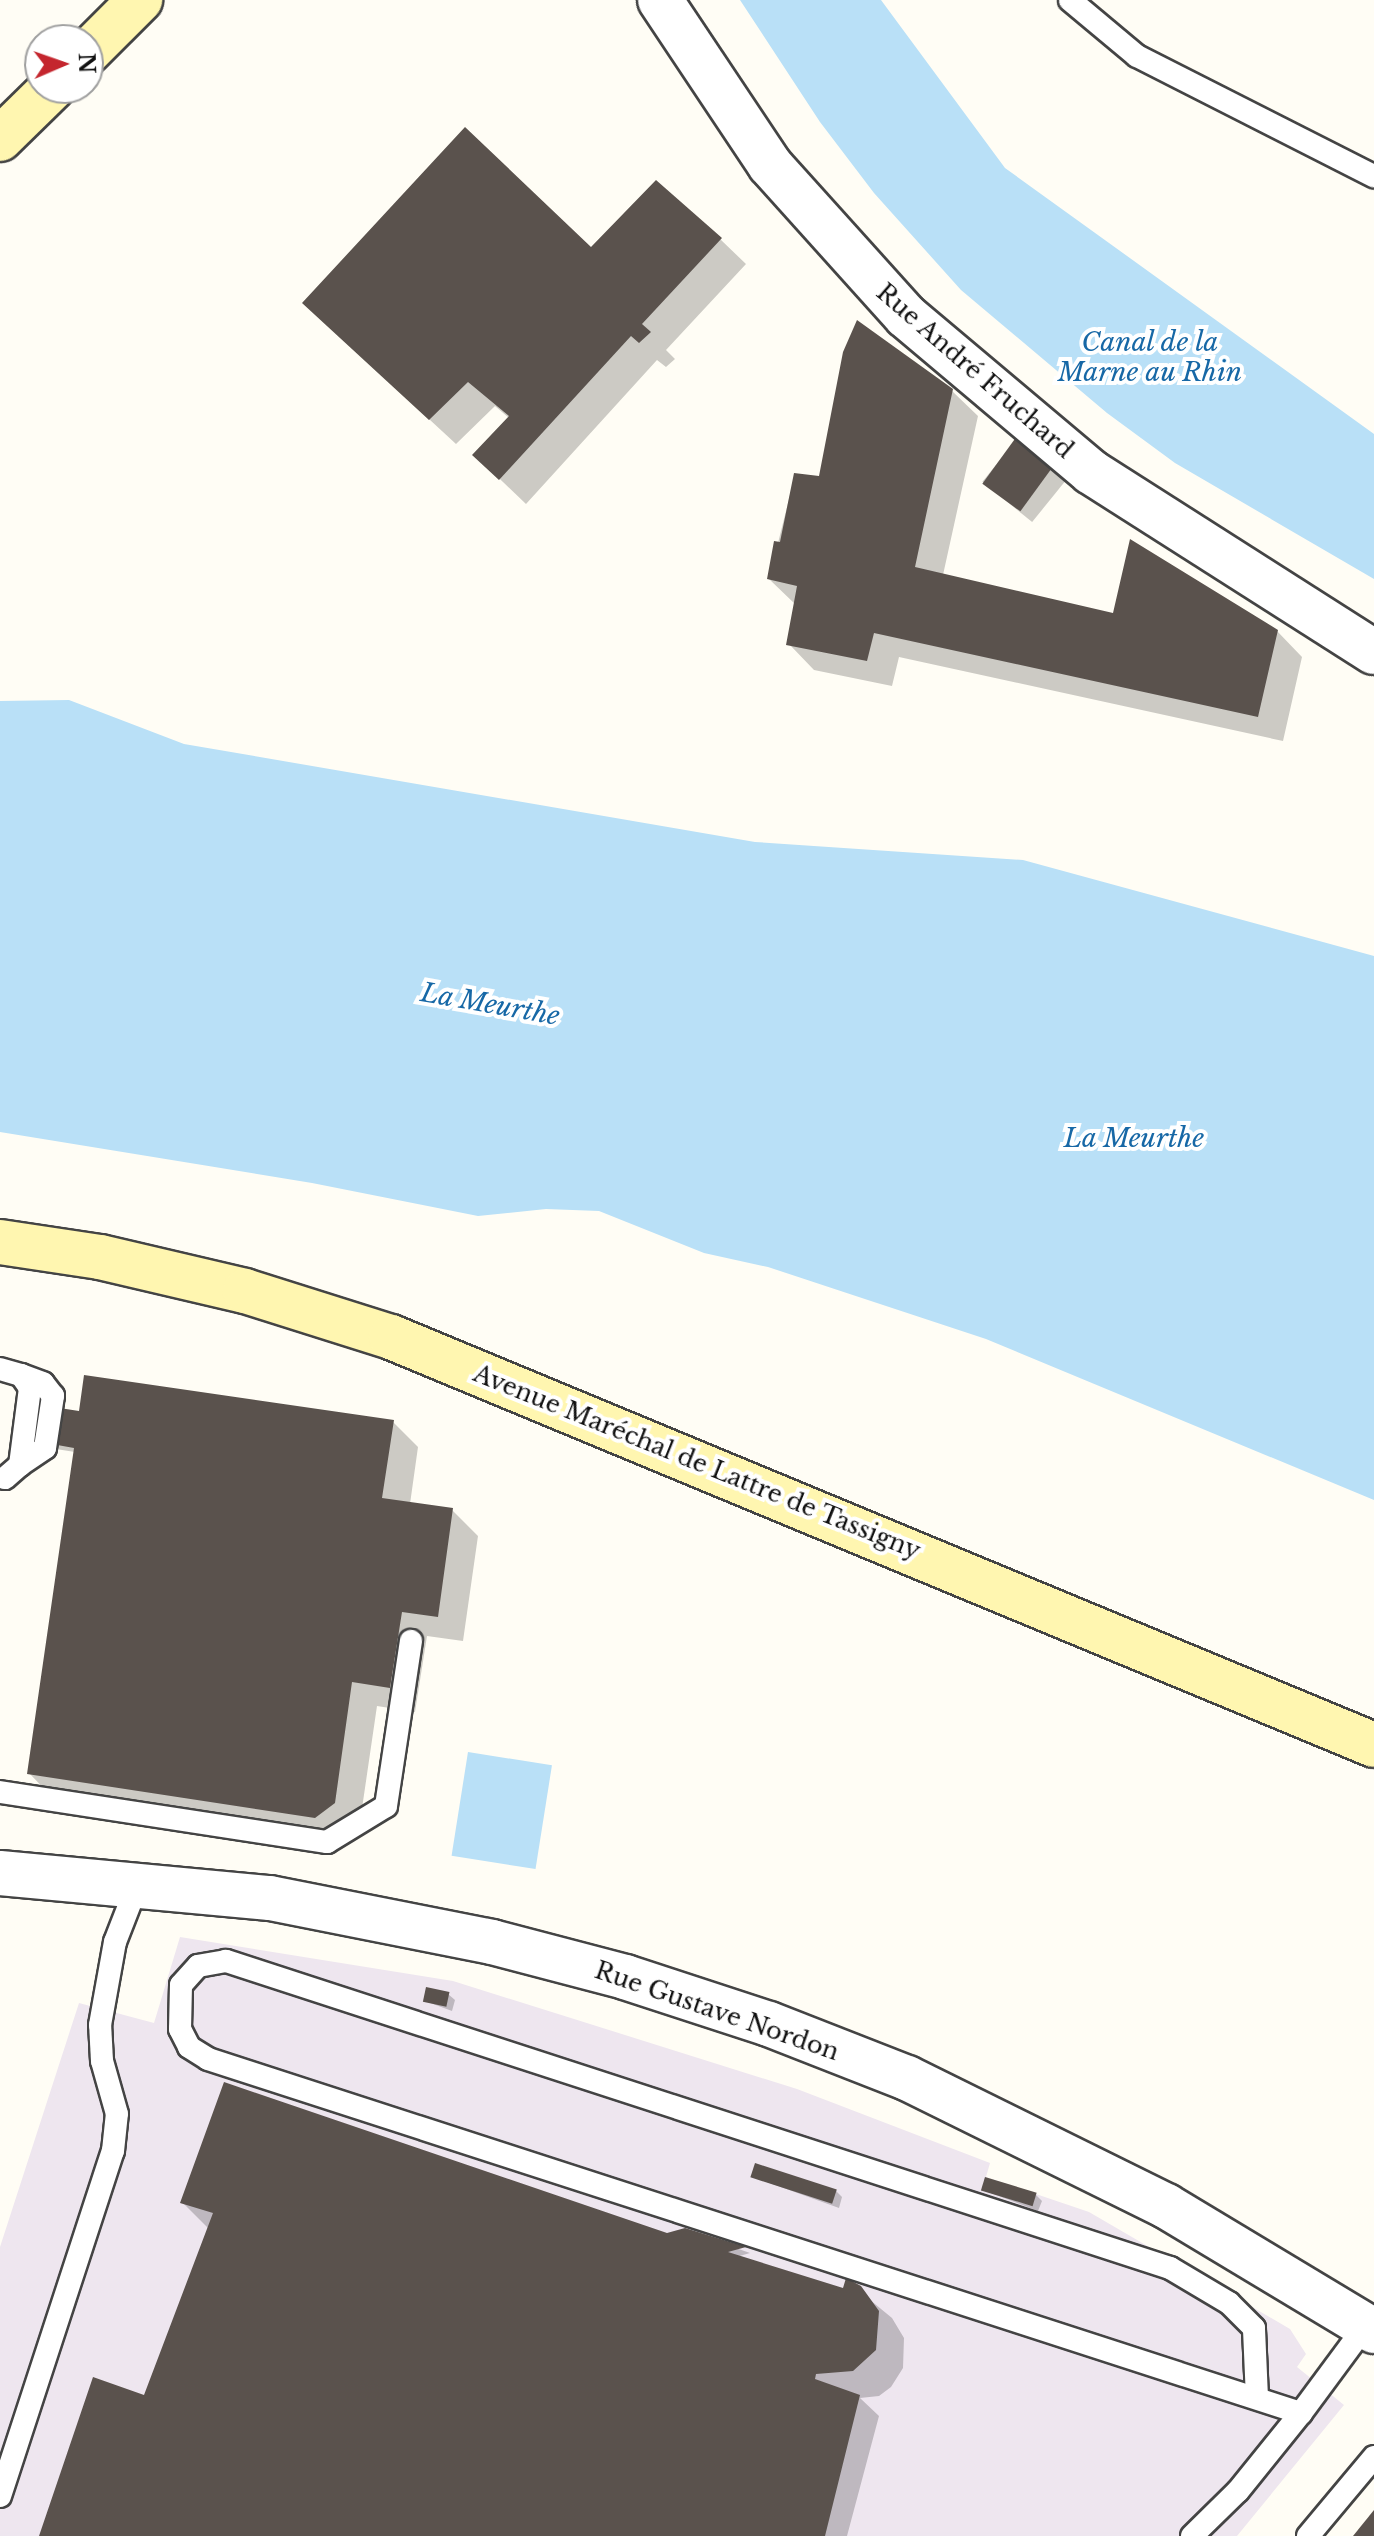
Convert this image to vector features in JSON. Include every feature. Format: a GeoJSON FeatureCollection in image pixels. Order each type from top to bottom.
{"type":"FeatureCollection","features":[{"type":"Feature","properties":{"kind":"main road"},"geometry":{"type":"LineString","coordinates":[[104,36],[140,0]]}},
{"type":"Feature","properties":{"kind":"main road"},"geometry":{"type":"LineString","coordinates":[[0,139],[36,104]]}},
{"type":"Feature","properties":{"kind":"main road","name":"Avenue Maréchal de Lattre de Tassigny"},"geometry":{"type":"LineString","coordinates":[[0,1242],[100,1257],[245,1291],[391,1337],[665,1447],[1374,1745]]}},
{"type":"Feature","properties":{"kind":"street","name":"Rue André Fruchard"},"geometry":{"type":"LineString","coordinates":[[660,0],[770,165],[906,316],[1091,472],[1374,652]]}},
{"type":"Feature","properties":{"kind":"street","name":"Rue Gustave Nordon"},"geometry":{"type":"LineString","coordinates":[[0,1873],[138,1883],[270,1898],[492,1942],[769,2024],[907,2078],[1166,2206],[1370,2328]]}},
{"type":"Feature","properties":{"kind":"lane"},"geometry":{"type":"LineString","coordinates":[[1070,0],[1137,56],[1374,176]]}},
{"type":"Feature","properties":{"kind":"lane"},"geometry":{"type":"LineString","coordinates":[[11,1372],[30,1388],[12,1472]]}},
{"type":"Feature","properties":{"kind":"lane"},"geometry":{"type":"LineString","coordinates":[[0,1792],[327,1842],[386,1806],[411,1641]]}},
{"type":"Feature","properties":{"kind":"lane"},"geometry":{"type":"LineString","coordinates":[[0,2496],[113,2151],[117,2114],[102,2061],[100,2025],[115,1942],[138,1883]]}},
{"type":"Feature","properties":{"kind":"lane"},"geometry":{"type":"LineString","coordinates":[[1257,2398],[1254,2328],[1229,2303],[1170,2268],[226,1961],[198,1966],[181,1985],[180,2029],[189,2047],[208,2059],[1301,2413]]}},
{"type":"Feature","properties":{"kind":"lane"},"geometry":{"type":"LineString","coordinates":[[1192,2536],[1238,2491],[1370,2328]]}},
{"type":"Feature","properties":{"kind":"lane"},"geometry":{"type":"LineString","coordinates":[[1308,2536],[1374,2457]]}},
{"type":"Feature","properties":{"kind":"shaded area"},"geometry":{"type":"Polygon","coordinates":[[[180,1937],[453,1981],[797,2089],[990,2163],[986,2177],[1089,2212],[1290,2329],[1306,2354],[1297,2367],[1344,2405],[1237,2536],[0,2536],[0,2247],[79,2003],[154,2023],[180,1937]]]}},
{"type":"Feature","properties":{"kind":"water","name":"Canal de la Marne au Rhin"},"geometry":{"type":"Polygon","coordinates":[[[740,0],[881,0],[1005,168],[1374,434],[1374,579],[1175,463],[1107,413],[961,290],[874,193],[820,122],[740,0]]]}},
{"type":"Feature","properties":{"kind":"water","name":"La Meurthe"},"geometry":{"type":"Polygon","coordinates":[[[69,700],[184,744],[755,842],[1023,860],[1374,956],[1374,1500],[986,1339],[768,1267],[704,1253],[599,1211],[546,1209],[478,1216],[312,1183],[0,1132],[0,701],[69,700]]]}},
{"type":"Feature","properties":{"kind":"water"},"geometry":{"type":"Polygon","coordinates":[[[468,1752],[552,1765],[536,1869],[452,1856],[468,1752]]]}},
{"type":"Feature","properties":{"kind":"building"},"geometry":{"type":"Polygon","coordinates":[[[465,127],[591,247],[656,180],[722,238],[642,324],[651,332],[639,343],[631,336],[499,480],[472,455],[509,416],[468,382],[429,420],[302,303],[465,127]]]}},
{"type":"Feature","properties":{"kind":"building"},"geometry":{"type":"Polygon","coordinates":[[[857,320],[953,389],[915,567],[1113,613],[1130,539],[1278,630],[1258,717],[874,633],[867,661],[786,645],[797,586],[767,579],[774,541],[780,542],[794,473],[819,476],[843,352],[857,320]]]}},
{"type":"Feature","properties":{"kind":"building"},"geometry":{"type":"Polygon","coordinates":[[[1017,436],[1055,464],[1020,511],[982,484],[1017,436]]]}},
{"type":"Feature","properties":{"kind":"building"},"geometry":{"type":"Polygon","coordinates":[[[84,1375],[394,1420],[382,1498],[453,1508],[438,1617],[402,1612],[390,1688],[352,1682],[335,1803],[315,1818],[27,1774],[74,1448],[35,1441],[40,1405],[79,1411],[84,1375]]]}},
{"type":"Feature","properties":{"kind":"building"},"geometry":{"type":"Polygon","coordinates":[[[426,1987],[449,1992],[446,2007],[423,2002],[426,1987]]]}},
{"type":"Feature","properties":{"kind":"building"},"geometry":{"type":"Polygon","coordinates":[[[224,2082],[667,2233],[685,2228],[746,2247],[728,2252],[843,2288],[846,2278],[861,2286],[879,2311],[876,2350],[853,2371],[816,2374],[815,2379],[860,2395],[825,2536],[39,2536],[93,2377],[144,2395],[213,2213],[180,2203],[224,2082]]]}},
{"type":"Feature","properties":{"kind":"building"},"geometry":{"type":"Polygon","coordinates":[[[755,2163],[837,2190],[832,2204],[750,2177],[755,2163]]]}},
{"type":"Feature","properties":{"kind":"building"},"geometry":{"type":"Polygon","coordinates":[[[985,2177],[1037,2193],[1033,2206],[981,2190],[985,2177]]]}},
{"type":"Feature","properties":{"kind":"building"},"geometry":{"type":"Polygon","coordinates":[[[1374,2510],[1374,2536],[1353,2536],[1374,2510]]]}}]}
